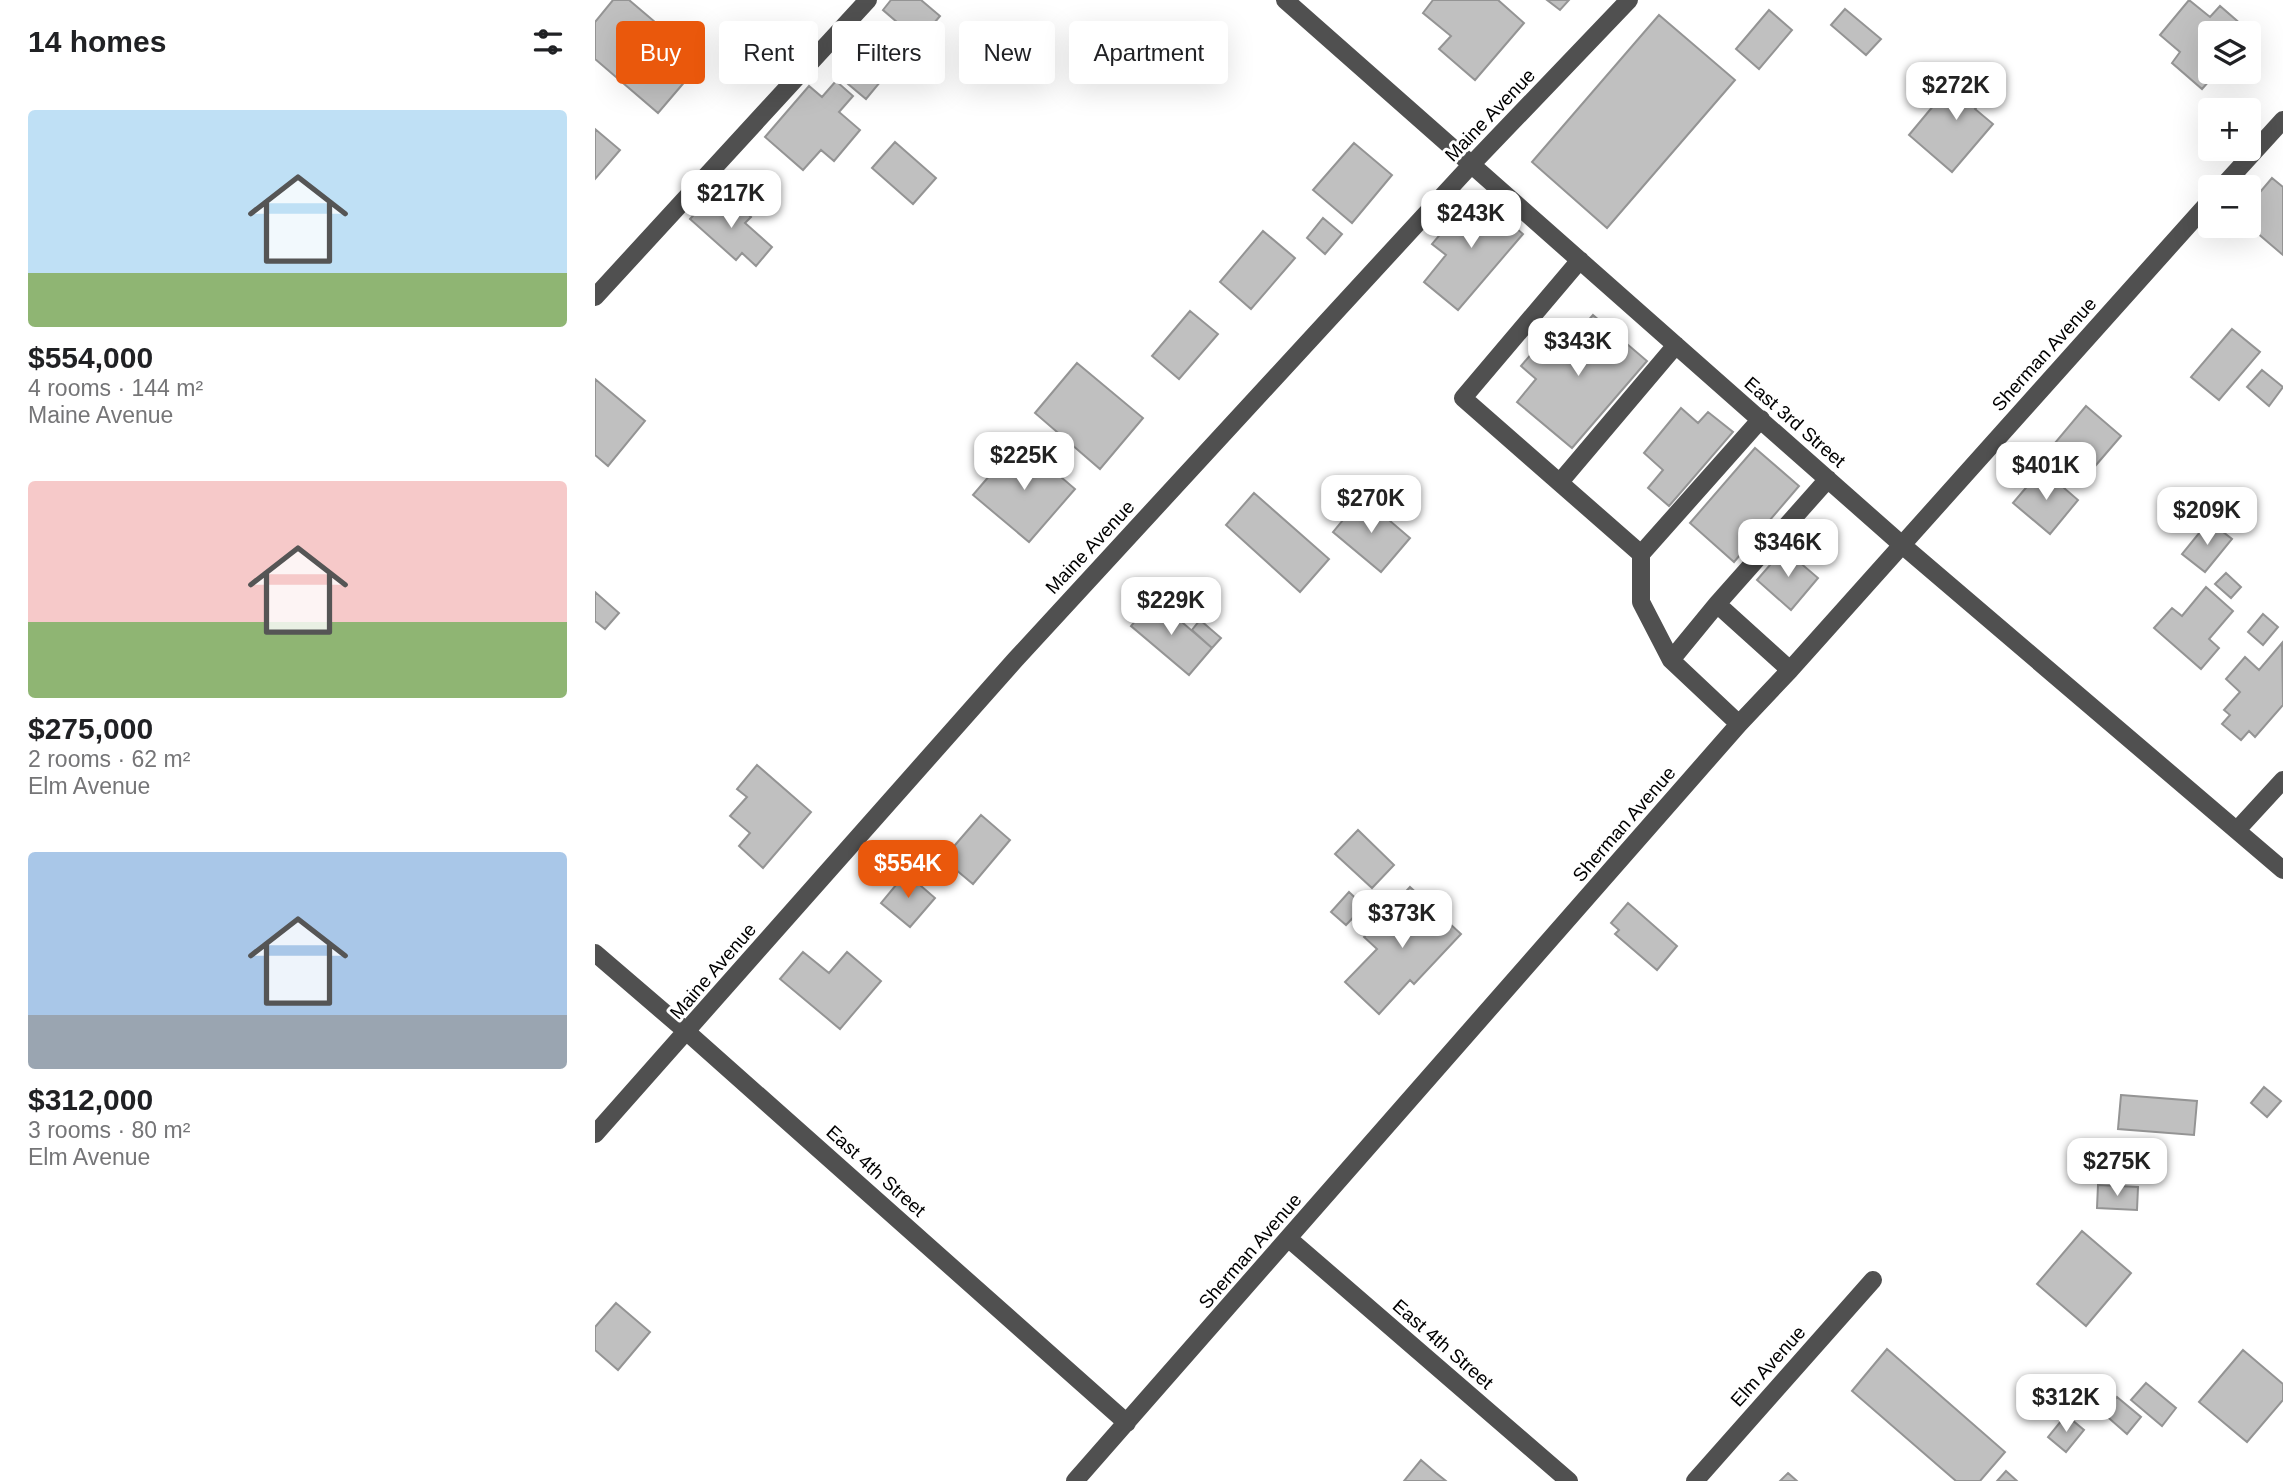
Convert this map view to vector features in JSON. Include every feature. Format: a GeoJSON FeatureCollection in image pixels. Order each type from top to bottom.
{"type":"FeatureCollection","features":[{"type":"Feature","properties":{"kind":"street"},"geometry":{"type":"LineString","coordinates":[[595,297],[869,0]]}},
{"type":"Feature","properties":{"kind":"street","name":"East 3rd Street"},"geometry":{"type":"LineString","coordinates":[[1285,0],[1902,544],[2283,870]]}},
{"type":"Feature","properties":{"kind":"street","name":"Maine Avenue"},"geometry":{"type":"LineString","coordinates":[[595,1134],[1015,660],[1471,164],[1629,0]]}},
{"type":"Feature","properties":{"kind":"street"},"geometry":{"type":"LineString","coordinates":[[2233,175],[2283,120]]}},
{"type":"Feature","properties":{"kind":"street","name":"Sherman Avenue"},"geometry":{"type":"LineString","coordinates":[[1075,1481],[1739,724],[2198,214]]}},
{"type":"Feature","properties":{"kind":"street"},"geometry":{"type":"LineString","coordinates":[[1580,260],[1463,398],[1641,554]]}},
{"type":"Feature","properties":{"kind":"street"},"geometry":{"type":"LineString","coordinates":[[1560,482],[1676,345]]}},
{"type":"Feature","properties":{"kind":"street"},"geometry":{"type":"LineString","coordinates":[[1739,724],[1671,660],[1641,602],[1641,554],[1761,419]]}},
{"type":"Feature","properties":{"kind":"street"},"geometry":{"type":"LineString","coordinates":[[1671,660],[1828,479]]}},
{"type":"Feature","properties":{"kind":"street"},"geometry":{"type":"LineString","coordinates":[[1717,604],[1790,670]]}},
{"type":"Feature","properties":{"kind":"street"},"geometry":{"type":"LineString","coordinates":[[2237,830],[2283,780]]}},
{"type":"Feature","properties":{"kind":"street","name":"East 4th Street"},"geometry":{"type":"LineString","coordinates":[[595,953],[1127,1423]]}},
{"type":"Feature","properties":{"kind":"street","name":"East 4th Street"},"geometry":{"type":"LineString","coordinates":[[1289,1239],[1569,1481]]}},
{"type":"Feature","properties":{"kind":"street","name":"Elm Avenue"},"geometry":{"type":"LineString","coordinates":[[1695,1481],[1873,1280]]}},
{"type":"Feature","properties":{"kind":"building"},"geometry":{"type":"Polygon","coordinates":[[[613,0],[629,0],[654,21],[616,21],[616,77],[595,59],[595,22],[613,0]]]}},
{"type":"Feature","properties":{"kind":"building"},"geometry":{"type":"Polygon","coordinates":[[[891,0],[921,0],[940,16],[936,21],[896,21],[883,10],[891,0]]]}},
{"type":"Feature","properties":{"kind":"building"},"geometry":{"type":"Polygon","coordinates":[[[1433,0],[1498,0],[1524,23],[1475,80],[1439,49],[1451,36],[1423,13],[1433,0]]]}},
{"type":"Feature","properties":{"kind":"building"},"geometry":{"type":"Polygon","coordinates":[[[1547,0],[1569,0],[1560,10],[1547,0]]]}},
{"type":"Feature","properties":{"kind":"building"},"geometry":{"type":"Polygon","coordinates":[[[2189,0],[2210,17],[2220,6],[2237,21],[2198,21],[2198,84],[2206,84],[2202,89],[2172,63],[2180,52],[2160,35],[2189,0]]]}},
{"type":"Feature","properties":{"kind":"building"},"geometry":{"type":"Polygon","coordinates":[[[1845,9],[1881,39],[1866,55],[1831,25],[1845,9]]]}},
{"type":"Feature","properties":{"kind":"building"},"geometry":{"type":"Polygon","coordinates":[[[1769,10],[1792,30],[1759,69],[1736,49],[1769,10]]]}},
{"type":"Feature","properties":{"kind":"building"},"geometry":{"type":"Polygon","coordinates":[[[1659,15],[1735,80],[1607,228],[1532,162],[1659,15]]]}},
{"type":"Feature","properties":{"kind":"building"},"geometry":{"type":"Polygon","coordinates":[[[1978,67],[1997,83],[1975,109],[1993,124],[1952,172],[1909,135],[1949,87],[1956,93],[1978,67]]]}},
{"type":"Feature","properties":{"kind":"building"},"geometry":{"type":"Polygon","coordinates":[[[624,84],[683,84],[658,113],[624,84]]]}},
{"type":"Feature","properties":{"kind":"building"},"geometry":{"type":"Polygon","coordinates":[[[833,84],[839,84],[853,96],[839,112],[860,130],[834,161],[821,150],[803,170],[765,137],[809,86],[822,97],[833,84]]]}},
{"type":"Feature","properties":{"kind":"building"},"geometry":{"type":"Polygon","coordinates":[[[848,84],[878,84],[866,99],[848,84]]]}},
{"type":"Feature","properties":{"kind":"building"},"geometry":{"type":"Polygon","coordinates":[[[595,129],[620,150],[595,179],[595,129]]]}},
{"type":"Feature","properties":{"kind":"building"},"geometry":{"type":"Polygon","coordinates":[[[895,142],[936,178],[913,204],[872,168],[895,142]]]}},
{"type":"Feature","properties":{"kind":"building"},"geometry":{"type":"Polygon","coordinates":[[[1354,143],[1392,175],[1352,223],[1313,190],[1354,143]]]}},
{"type":"Feature","properties":{"kind":"building"},"geometry":{"type":"Polygon","coordinates":[[[2272,178],[2283,187],[2283,255],[2261,236],[2261,191],[2272,178]]]}},
{"type":"Feature","properties":{"kind":"building"},"geometry":{"type":"Polygon","coordinates":[[[1475,193],[1523,234],[1458,310],[1424,282],[1446,255],[1432,244],[1475,193]]]}},
{"type":"Feature","properties":{"kind":"building"},"geometry":{"type":"Polygon","coordinates":[[[713,194],[726,205],[731,200],[751,217],[745,223],[772,247],[756,266],[742,253],[736,260],[690,219],[713,194]]]}},
{"type":"Feature","properties":{"kind":"building"},"geometry":{"type":"Polygon","coordinates":[[[1323,218],[1342,234],[1325,254],[1307,238],[1323,218]]]}},
{"type":"Feature","properties":{"kind":"building"},"geometry":{"type":"Polygon","coordinates":[[[1263,231],[1295,258],[1251,309],[1220,282],[1263,231]]]}},
{"type":"Feature","properties":{"kind":"building"},"geometry":{"type":"Polygon","coordinates":[[[1190,311],[1218,334],[1179,379],[1152,356],[1190,311]]]}},
{"type":"Feature","properties":{"kind":"building"},"geometry":{"type":"Polygon","coordinates":[[[1593,315],[1647,361],[1572,448],[1517,402],[1536,379],[1521,366],[1555,326],[1571,340],[1593,315]]]}},
{"type":"Feature","properties":{"kind":"building"},"geometry":{"type":"Polygon","coordinates":[[[2232,329],[2260,352],[2219,400],[2191,377],[2232,329]]]}},
{"type":"Feature","properties":{"kind":"building"},"geometry":{"type":"Polygon","coordinates":[[[1077,363],[1143,418],[1100,469],[1035,413],[1077,363]]]}},
{"type":"Feature","properties":{"kind":"building"},"geometry":{"type":"Polygon","coordinates":[[[2262,370],[2283,387],[2269,406],[2247,387],[2262,370]]]}},
{"type":"Feature","properties":{"kind":"building"},"geometry":{"type":"Polygon","coordinates":[[[595,379],[645,421],[608,466],[595,455],[595,379]]]}},
{"type":"Feature","properties":{"kind":"building"},"geometry":{"type":"Polygon","coordinates":[[[2086,406],[2121,436],[2084,479],[2049,450],[2086,406]]]}},
{"type":"Feature","properties":{"kind":"building"},"geometry":{"type":"Polygon","coordinates":[[[1681,408],[1698,423],[1708,412],[1733,432],[1669,506],[1648,488],[1663,470],[1644,453],[1681,408]]]}},
{"type":"Feature","properties":{"kind":"building"},"geometry":{"type":"Polygon","coordinates":[[[1019,441],[1075,489],[1029,542],[973,495],[1019,441]]]}},
{"type":"Feature","properties":{"kind":"building"},"geometry":{"type":"Polygon","coordinates":[[[1755,448],[1799,486],[1734,562],[1690,523],[1755,448]]]}},
{"type":"Feature","properties":{"kind":"building"},"geometry":{"type":"Polygon","coordinates":[[[2042,469],[2078,500],[2050,534],[2013,503],[2042,469]]]}},
{"type":"Feature","properties":{"kind":"building"},"geometry":{"type":"Polygon","coordinates":[[[1254,493],[1329,559],[1300,592],[1226,525],[1254,493]]]}},
{"type":"Feature","properties":{"kind":"building"},"geometry":{"type":"Polygon","coordinates":[[[1362,497],[1410,538],[1381,572],[1333,532],[1362,497]]]}},
{"type":"Feature","properties":{"kind":"building"},"geometry":{"type":"Polygon","coordinates":[[[2209,521],[2232,539],[2205,572],[2182,554],[2209,521]]]}},
{"type":"Feature","properties":{"kind":"building"},"geometry":{"type":"Polygon","coordinates":[[[1784,549],[1818,578],[1791,610],[1757,580],[1784,549]]]}},
{"type":"Feature","properties":{"kind":"building"},"geometry":{"type":"Polygon","coordinates":[[[2226,573],[2241,587],[2231,598],[2215,584],[2226,573]]]}},
{"type":"Feature","properties":{"kind":"building"},"geometry":{"type":"Polygon","coordinates":[[[2206,587],[2233,611],[2209,639],[2219,648],[2201,669],[2154,628],[2172,608],[2182,616],[2206,587]]]}},
{"type":"Feature","properties":{"kind":"building"},"geometry":{"type":"Polygon","coordinates":[[[595,592],[619,613],[605,629],[595,621],[595,592]]]}},
{"type":"Feature","properties":{"kind":"building"},"geometry":{"type":"Polygon","coordinates":[[[1154,598],[1212,648],[1189,675],[1131,626],[1154,598]]]}},
{"type":"Feature","properties":{"kind":"building"},"geometry":{"type":"Polygon","coordinates":[[[2263,614],[2278,627],[2263,645],[2248,632],[2263,614]]]}},
{"type":"Feature","properties":{"kind":"building"},"geometry":{"type":"Polygon","coordinates":[[[1200,620],[1221,638],[1212,648],[1192,630],[1200,620]]]}},
{"type":"Feature","properties":{"kind":"building"},"geometry":{"type":"Polygon","coordinates":[[[2282,643],[2283,705],[2255,737],[2249,731],[2241,740],[2222,724],[2230,715],[2224,710],[2240,692],[2226,679],[2245,657],[2259,670],[2282,643]]]}},
{"type":"Feature","properties":{"kind":"building"},"geometry":{"type":"Polygon","coordinates":[[[757,765],[811,812],[763,868],[739,846],[750,833],[730,816],[747,797],[737,789],[757,765]]]}},
{"type":"Feature","properties":{"kind":"building"},"geometry":{"type":"Polygon","coordinates":[[[981,815],[1010,840],[973,884],[943,859],[981,815]]]}},
{"type":"Feature","properties":{"kind":"building"},"geometry":{"type":"Polygon","coordinates":[[[1358,830],[1394,865],[1372,888],[1335,854],[1358,830]]]}},
{"type":"Feature","properties":{"kind":"building"},"geometry":{"type":"Polygon","coordinates":[[[906,873],[935,898],[910,927],[881,903],[906,873]]]}},
{"type":"Feature","properties":{"kind":"building"},"geometry":{"type":"Polygon","coordinates":[[[1410,887],[1461,934],[1414,984],[1410,980],[1379,1014],[1345,982],[1377,949],[1364,937],[1410,887]]]}},
{"type":"Feature","properties":{"kind":"building"},"geometry":{"type":"Polygon","coordinates":[[[1349,892],[1364,906],[1346,925],[1331,912],[1349,892]]]}},
{"type":"Feature","properties":{"kind":"building"},"geometry":{"type":"Polygon","coordinates":[[[1628,903],[1677,946],[1657,970],[1615,934],[1619,930],[1611,923],[1628,903]]]}},
{"type":"Feature","properties":{"kind":"building"},"geometry":{"type":"Polygon","coordinates":[[[803,952],[829,973],[847,952],[881,981],[840,1029],[780,979],[803,952]]]}},
{"type":"Feature","properties":{"kind":"building"},"geometry":{"type":"Polygon","coordinates":[[[2264,1087],[2281,1101],[2267,1117],[2251,1103],[2264,1087]]]}},
{"type":"Feature","properties":{"kind":"building"},"geometry":{"type":"Polygon","coordinates":[[[2121,1095],[2197,1101],[2194,1135],[2118,1129],[2121,1095]]]}},
{"type":"Feature","properties":{"kind":"building"},"geometry":{"type":"Polygon","coordinates":[[[2098,1185],[2138,1187],[2137,1210],[2097,1208],[2098,1185]]]}},
{"type":"Feature","properties":{"kind":"building"},"geometry":{"type":"Polygon","coordinates":[[[2082,1231],[2131,1273],[2086,1326],[2037,1284],[2082,1231]]]}},
{"type":"Feature","properties":{"kind":"building"},"geometry":{"type":"Polygon","coordinates":[[[616,1303],[650,1332],[618,1370],[595,1350],[595,1327],[616,1303]]]}},
{"type":"Feature","properties":{"kind":"building"},"geometry":{"type":"Polygon","coordinates":[[[1887,1349],[2005,1452],[1980,1481],[1956,1481],[1852,1391],[1887,1349]]]}},
{"type":"Feature","properties":{"kind":"building"},"geometry":{"type":"Polygon","coordinates":[[[2243,1350],[2283,1384],[2283,1400],[2247,1442],[2199,1402],[2243,1350]]]}},
{"type":"Feature","properties":{"kind":"building"},"geometry":{"type":"Polygon","coordinates":[[[2146,1383],[2176,1408],[2162,1426],[2131,1400],[2146,1383]]]}},
{"type":"Feature","properties":{"kind":"building"},"geometry":{"type":"Polygon","coordinates":[[[2117,1397],[2141,1417],[2127,1434],[2103,1413],[2117,1397]]]}},
{"type":"Feature","properties":{"kind":"building"},"geometry":{"type":"Polygon","coordinates":[[[2066,1415],[2084,1430],[2066,1452],[2048,1437],[2066,1415]]]}},
{"type":"Feature","properties":{"kind":"building"},"geometry":{"type":"Polygon","coordinates":[[[1421,1460],[1436,1473],[1446,1481],[1404,1481],[1421,1460]]]}},
{"type":"Feature","properties":{"kind":"building"},"geometry":{"type":"Polygon","coordinates":[[[2006,1471],[2017,1481],[1997,1481],[2006,1471]]]}},
{"type":"Feature","properties":{"kind":"building"},"geometry":{"type":"Polygon","coordinates":[[[1788,1473],[1797,1481],[1780,1481],[1788,1473]]]}}]}
